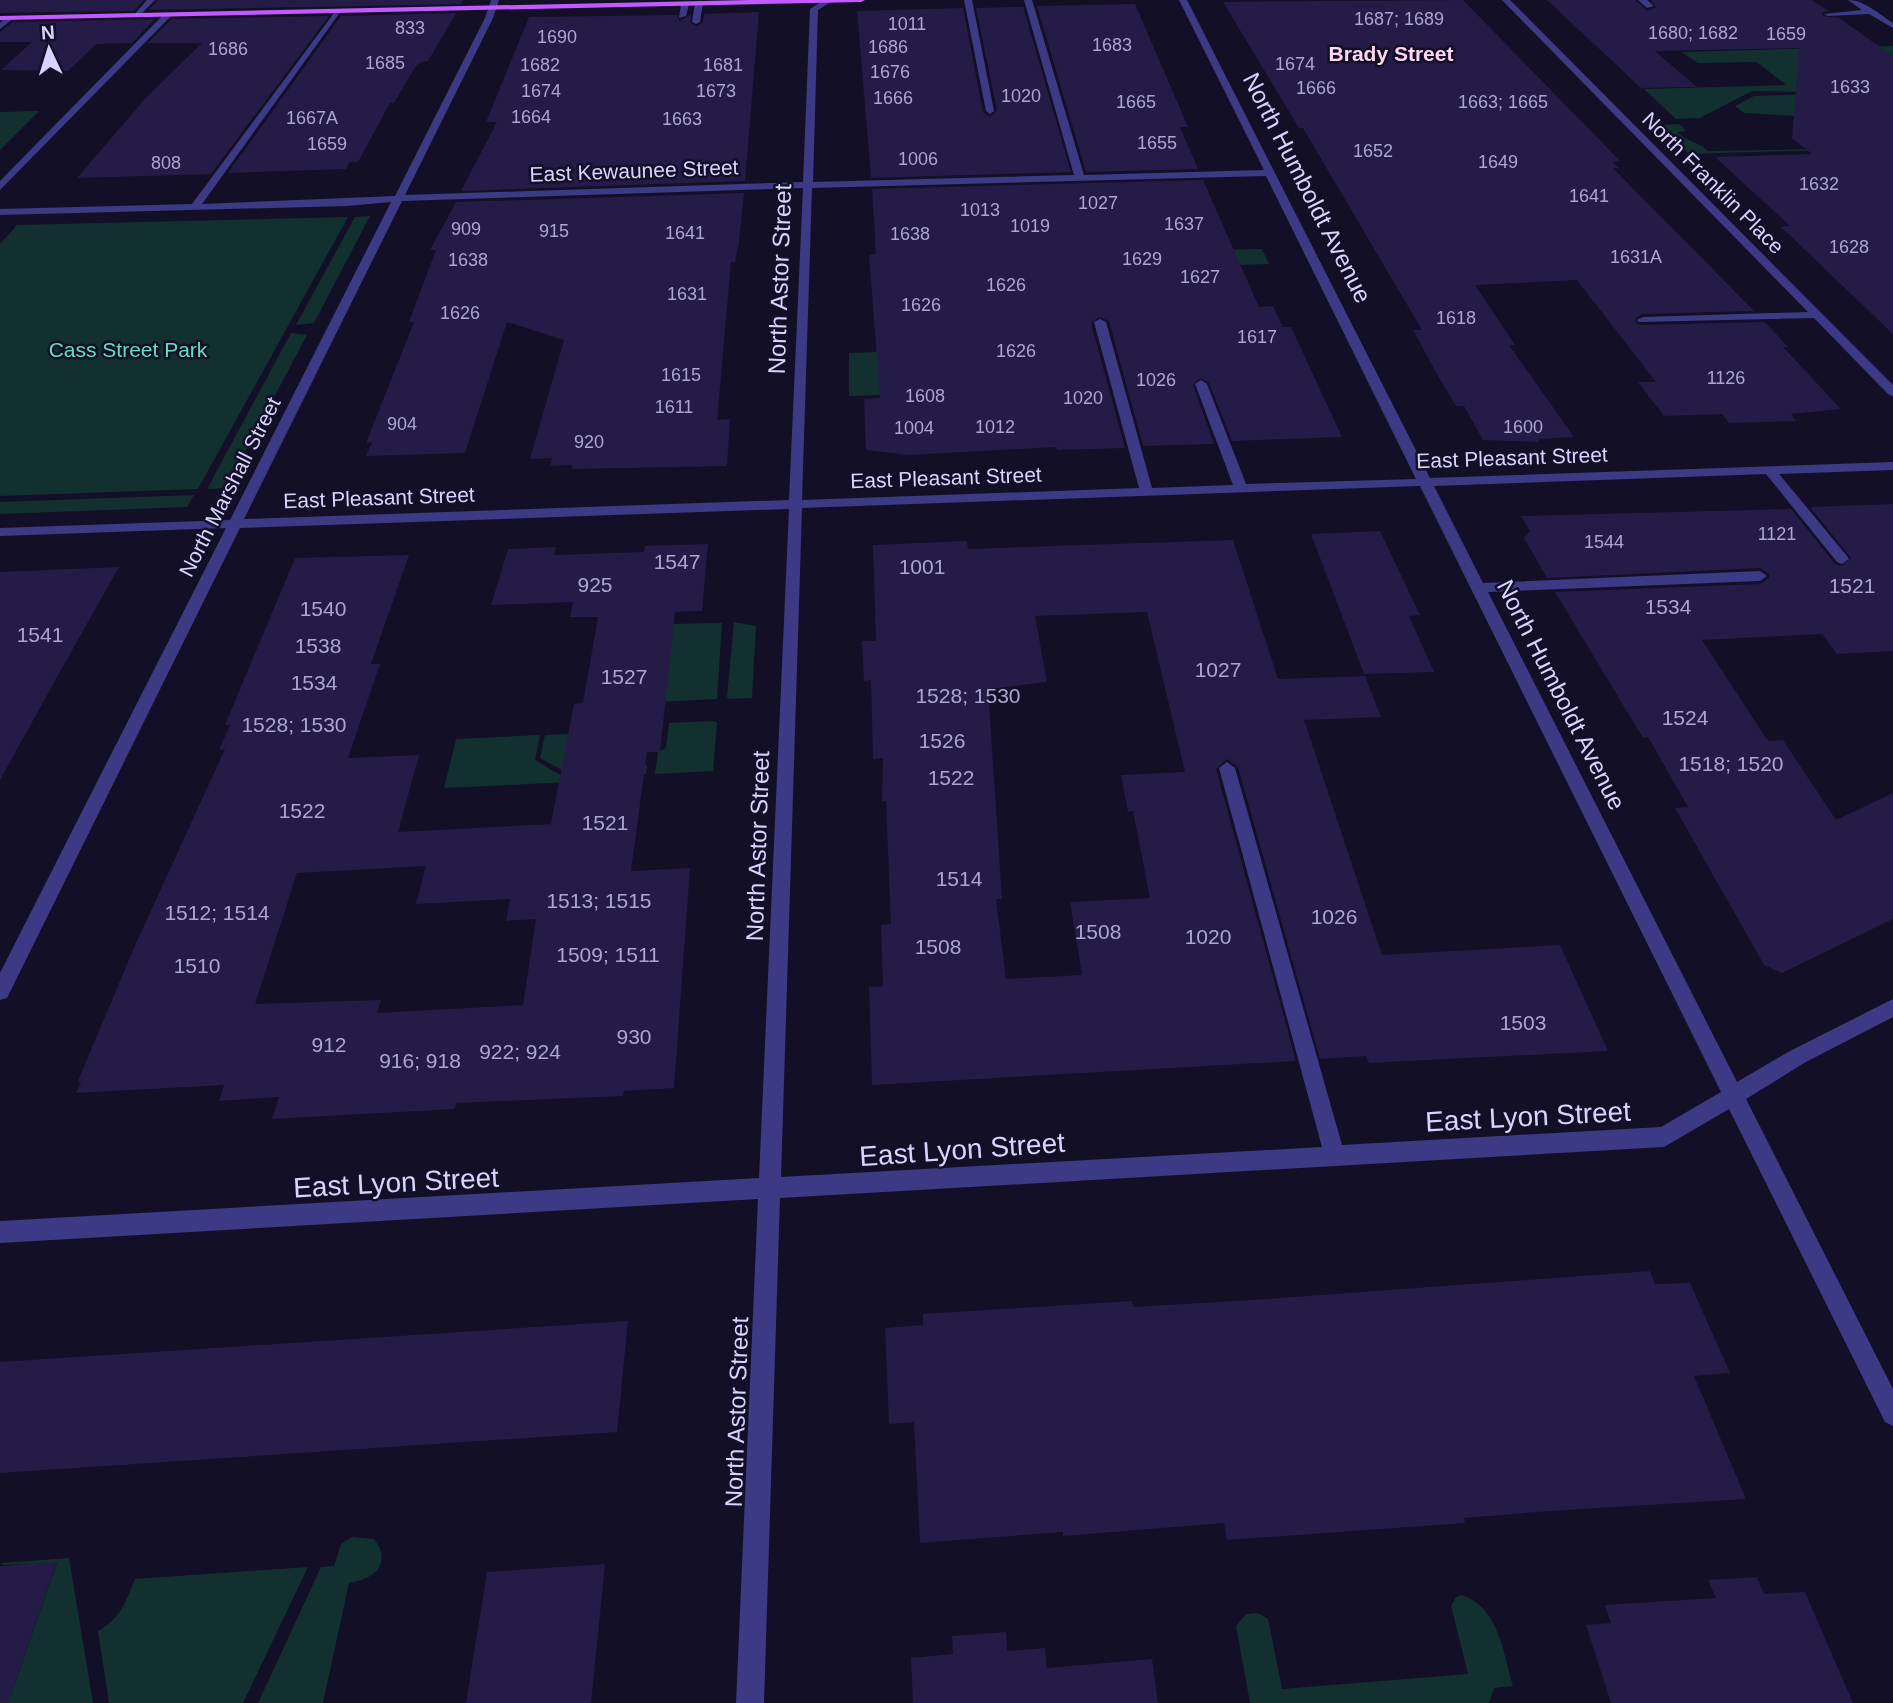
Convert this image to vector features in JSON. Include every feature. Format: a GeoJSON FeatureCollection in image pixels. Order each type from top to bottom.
{"type":"FeatureCollection","features":[{"type":"Feature","properties":{"kind":"main road"},"geometry":{"type":"LineString","coordinates":[[0,18],[337,11],[495,4],[699,4],[861,0]]}},
{"type":"Feature","properties":{"kind":"street"},"geometry":{"type":"LineString","coordinates":[[135,15],[151,0]]}},
{"type":"Feature","properties":{"kind":"street","name":"North Astor Street"},"geometry":{"type":"LineString","coordinates":[[750,1703],[814,9],[830,0]]}},
{"type":"Feature","properties":{"kind":"street"},"geometry":{"type":"LineString","coordinates":[[968,0],[990,111]]}},
{"type":"Feature","properties":{"kind":"street"},"geometry":{"type":"LineString","coordinates":[[1028,0],[1080,178]]}},
{"type":"Feature","properties":{"kind":"street","name":"North Humboldt Avenue"},"geometry":{"type":"LineString","coordinates":[[1183,0],[1893,1414]]}},
{"type":"Feature","properties":{"kind":"street","name":"North Franklin Place"},"geometry":{"type":"LineString","coordinates":[[1506,0],[1893,393]]}},
{"type":"Feature","properties":{"kind":"street"},"geometry":{"type":"LineString","coordinates":[[1642,0],[1650,6]]}},
{"type":"Feature","properties":{"kind":"street"},"geometry":{"type":"LineString","coordinates":[[1852,0],[1893,26]]}},
{"type":"Feature","properties":{"kind":"street","name":"North Marshall Street"},"geometry":{"type":"LineString","coordinates":[[0,992],[495,4]]}},
{"type":"Feature","properties":{"kind":"street"},"geometry":{"type":"LineString","coordinates":[[682,16],[685,4]]}},
{"type":"Feature","properties":{"kind":"street"},"geometry":{"type":"LineString","coordinates":[[696,22],[699,4]]}},
{"type":"Feature","properties":{"kind":"street"},"geometry":{"type":"LineString","coordinates":[[195,207],[337,11]]}},
{"type":"Feature","properties":{"kind":"street"},"geometry":{"type":"LineString","coordinates":[[1828,14],[1893,13]]}},
{"type":"Feature","properties":{"kind":"street"},"geometry":{"type":"LineString","coordinates":[[0,187],[168,15]]}},
{"type":"Feature","properties":{"kind":"street"},"geometry":{"type":"LineString","coordinates":[[0,27],[10,18]]}},
{"type":"Feature","properties":{"kind":"street","name":"East Kewaunee Street"},"geometry":{"type":"LineString","coordinates":[[0,212],[1270,173]]}},
{"type":"Feature","properties":{"kind":"street"},"geometry":{"type":"LineString","coordinates":[[1643,320],[1816,314]]}},
{"type":"Feature","properties":{"kind":"street"},"geometry":{"type":"LineString","coordinates":[[1100,322],[1147,492]]}},
{"type":"Feature","properties":{"kind":"street"},"geometry":{"type":"LineString","coordinates":[[1201,384],[1241,488]]}},
{"type":"Feature","properties":{"kind":"street","name":"East Pleasant Street"},"geometry":{"type":"LineString","coordinates":[[0,532],[1893,466]]}},
{"type":"Feature","properties":{"kind":"street"},"geometry":{"type":"LineString","coordinates":[[1769,470],[1842,559]]}},
{"type":"Feature","properties":{"kind":"street"},"geometry":{"type":"LineString","coordinates":[[1478,588],[1760,576]]}},
{"type":"Feature","properties":{"kind":"street"},"geometry":{"type":"LineString","coordinates":[[1227,768],[1334,1154]]}},
{"type":"Feature","properties":{"kind":"street","name":"East Lyon Street"},"geometry":{"type":"LineString","coordinates":[[0,1232],[1664,1137],[1732,1094],[1893,1007]]}},
{"type":"Feature","properties":{"kind":"green space"},"geometry":{"type":"Polygon","coordinates":[[[1893,46],[1893,63],[1812,92],[1752,91],[1700,118],[1676,119],[1644,89],[1786,85],[1757,62],[1698,63],[1681,52],[1893,46]]]}},
{"type":"Feature","properties":{"kind":"green space"},"geometry":{"type":"Polygon","coordinates":[[[1809,94],[1796,116],[1744,113],[1735,106],[1754,96],[1809,94]]]}},
{"type":"Feature","properties":{"kind":"green space"},"geometry":{"type":"Polygon","coordinates":[[[39,111],[0,150],[0,112],[39,111]]]}},
{"type":"Feature","properties":{"kind":"green space"},"geometry":{"type":"Polygon","coordinates":[[[1679,124],[1686,131],[1677,132],[1708,151],[1893,148],[1689,154],[1660,125],[1679,124]]]}},
{"type":"Feature","properties":{"kind":"green space"},"geometry":{"type":"Polygon","coordinates":[[[370,216],[314,323],[296,325],[355,217],[370,216]]]}},
{"type":"Feature","properties":{"kind":"green space","name":"Cass Street Park"},"geometry":{"type":"Polygon","coordinates":[[[348,217],[198,489],[0,496],[0,244],[17,225],[348,217]]]}},
{"type":"Feature","properties":{"kind":"green space"},"geometry":{"type":"Polygon","coordinates":[[[1262,249],[1269,264],[1171,267],[1213,250],[1262,249]]]}},
{"type":"Feature","properties":{"kind":"green space"},"geometry":{"type":"Polygon","coordinates":[[[291,333],[307,335],[226,488],[207,489],[291,333]]]}},
{"type":"Feature","properties":{"kind":"green space"},"geometry":{"type":"Polygon","coordinates":[[[904,351],[880,395],[849,396],[849,353],[904,351]]]}},
{"type":"Feature","properties":{"kind":"green space"},"geometry":{"type":"Polygon","coordinates":[[[194,495],[187,507],[0,514],[0,502],[194,495]]]}},
{"type":"Feature","properties":{"kind":"green space"},"geometry":{"type":"Polygon","coordinates":[[[734,622],[756,626],[752,698],[728,699],[727,696],[734,622]]]}},
{"type":"Feature","properties":{"kind":"green space"},"geometry":{"type":"Polygon","coordinates":[[[722,623],[717,699],[658,702],[667,624],[722,623]]]}},
{"type":"Feature","properties":{"kind":"green space"},"geometry":{"type":"Polygon","coordinates":[[[669,723],[717,723],[713,771],[655,774],[658,752],[666,748],[669,723]]]}},
{"type":"Feature","properties":{"kind":"green space"},"geometry":{"type":"Polygon","coordinates":[[[569,734],[631,765],[647,765],[646,774],[576,778],[540,758],[545,735],[569,734]]]}},
{"type":"Feature","properties":{"kind":"green space"},"geometry":{"type":"Polygon","coordinates":[[[540,735],[535,760],[572,782],[444,788],[456,739],[540,735]]]}},
{"type":"Feature","properties":{"kind":"green space"},"geometry":{"type":"Polygon","coordinates":[[[352,1537],[374,1539],[382,1556],[381,1563],[373,1574],[349,1583],[323,1703],[258,1703],[321,1567],[334,1566],[341,1544],[352,1537]]]}},
{"type":"Feature","properties":{"kind":"green space"},"geometry":{"type":"Polygon","coordinates":[[[69,1558],[93,1703],[8,1703],[57,1563],[2,1563],[69,1558]]]}},
{"type":"Feature","properties":{"kind":"green space"},"geometry":{"type":"Polygon","coordinates":[[[308,1567],[243,1703],[109,1703],[98,1631],[117,1615],[135,1579],[308,1567]]]}},
{"type":"Feature","properties":{"kind":"green space"},"geometry":{"type":"Polygon","coordinates":[[[1462,1595],[1474,1601],[1492,1620],[1513,1686],[1494,1688],[1489,1703],[1250,1703],[1236,1626],[1246,1614],[1258,1613],[1268,1619],[1282,1689],[1468,1674],[1451,1606],[1456,1597],[1462,1595]]]}},
{"type":"Feature","properties":{"kind":"building"},"geometry":{"type":"Polygon","coordinates":[[[0,0],[144,0],[134,11],[0,13],[0,0]]]}},
{"type":"Feature","properties":{"kind":"building"},"geometry":{"type":"Polygon","coordinates":[[[158,0],[463,0],[461,4],[149,10],[158,0]]]}},
{"type":"Feature","properties":{"kind":"building"},"geometry":{"type":"Polygon","coordinates":[[[1463,0],[1620,161],[1613,162],[1619,168],[1613,168],[1754,311],[1643,314],[1636,318],[1635,322],[1639,325],[1765,322],[1788,347],[1783,347],[1841,409],[1791,414],[1796,421],[1729,423],[1722,414],[1664,416],[1638,382],[1656,382],[1577,280],[1475,285],[1515,345],[1509,345],[1574,437],[1539,439],[1538,442],[1483,440],[1464,406],[1456,406],[1438,376],[1413,330],[1422,330],[1303,128],[1299,128],[1223,2],[1463,0]]]}},
{"type":"Feature","properties":{"kind":"building"},"geometry":{"type":"Polygon","coordinates":[[[1547,0],[1635,0],[1648,11],[1656,7],[1651,0],[1812,0],[1829,11],[1822,12],[1823,16],[1839,18],[1893,56],[1893,334],[1781,227],[1790,226],[1715,157],[1812,154],[1792,138],[1799,48],[1655,51],[1697,87],[1641,88],[1547,0]]]}},
{"type":"Feature","properties":{"kind":"building"},"geometry":{"type":"Polygon","coordinates":[[[1135,4],[1188,127],[1180,127],[1198,169],[1086,172],[1037,6],[1135,4]]]}},
{"type":"Feature","properties":{"kind":"building"},"geometry":{"type":"Polygon","coordinates":[[[1023,7],[1071,172],[871,178],[857,11],[963,8],[983,112],[990,117],[997,110],[976,8],[1023,7]]]}},
{"type":"Feature","properties":{"kind":"building"},"geometry":{"type":"Polygon","coordinates":[[[759,12],[745,181],[461,191],[497,122],[486,122],[529,17],[677,15],[680,21],[691,14],[690,23],[697,26],[703,22],[704,14],[759,12]]]}},
{"type":"Feature","properties":{"kind":"building"},"geometry":{"type":"Polygon","coordinates":[[[456,13],[428,61],[415,67],[394,103],[390,103],[358,162],[350,162],[346,169],[228,173],[341,16],[456,13]]]}},
{"type":"Feature","properties":{"kind":"building"},"geometry":{"type":"Polygon","coordinates":[[[329,16],[211,174],[77,178],[144,100],[202,43],[148,43],[172,19],[329,16]]]}},
{"type":"Feature","properties":{"kind":"building"},"geometry":{"type":"Polygon","coordinates":[[[155,19],[132,43],[96,44],[68,71],[1,70],[32,42],[0,42],[0,32],[13,22],[155,19]]]}},
{"type":"Feature","properties":{"kind":"building"},"geometry":{"type":"Polygon","coordinates":[[[1203,180],[1259,307],[1273,306],[1283,327],[1291,327],[1342,437],[1232,441],[1209,383],[1200,378],[1193,385],[1214,444],[1143,446],[1109,321],[1099,317],[1091,323],[1125,448],[1057,450],[1056,447],[908,455],[866,450],[864,399],[880,398],[869,255],[876,254],[872,189],[1203,180]]]}},
{"type":"Feature","properties":{"kind":"building"},"geometry":{"type":"Polygon","coordinates":[[[744,193],[739,242],[735,262],[731,262],[717,420],[730,419],[727,466],[572,469],[572,465],[550,466],[552,458],[530,459],[564,340],[507,322],[465,453],[366,456],[372,442],[366,443],[414,322],[409,322],[436,250],[430,250],[456,202],[744,193]]]}},
{"type":"Feature","properties":{"kind":"building"},"geometry":{"type":"Polygon","coordinates":[[[1893,504],[1893,651],[1837,654],[1822,634],[1702,640],[1768,741],[1783,740],[1836,820],[1893,793],[1893,919],[1782,973],[1764,965],[1675,808],[1688,807],[1648,737],[1643,738],[1555,592],[1760,584],[1769,578],[1769,574],[1760,568],[1547,578],[1524,538],[1530,531],[1521,516],[1791,509],[1835,564],[1841,566],[1851,558],[1810,507],[1893,504]]]}},
{"type":"Feature","properties":{"kind":"building"},"geometry":{"type":"Polygon","coordinates":[[[1380,531],[1420,615],[1409,616],[1434,672],[1364,674],[1311,534],[1380,531]]]}},
{"type":"Feature","properties":{"kind":"building"},"geometry":{"type":"Polygon","coordinates":[[[1233,540],[1278,679],[1365,676],[1381,717],[1304,720],[1382,955],[1560,945],[1608,1051],[1369,1063],[1366,1056],[1320,1059],[1238,767],[1227,759],[1216,769],[1296,1061],[872,1085],[869,987],[883,986],[881,925],[891,924],[886,801],[882,801],[883,758],[873,759],[871,680],[864,681],[862,641],[876,641],[873,545],[967,541],[968,549],[1233,540]],[[1147,612],[1035,616],[1047,682],[988,689],[1002,899],[996,899],[1006,979],[1082,975],[1070,902],[1150,898],[1133,811],[1128,812],[1121,775],[1185,772],[1147,612]]]}},
{"type":"Feature","properties":{"kind":"building"},"geometry":{"type":"Polygon","coordinates":[[[708,544],[702,611],[675,612],[660,752],[647,752],[631,871],[690,868],[674,1088],[624,1091],[623,1096],[456,1103],[455,1109],[272,1119],[279,1097],[219,1101],[224,1085],[76,1093],[81,1082],[78,1081],[133,950],[225,749],[219,750],[230,725],[225,725],[295,558],[409,555],[371,664],[380,664],[348,758],[419,755],[398,832],[551,824],[574,704],[583,703],[598,617],[570,617],[573,602],[491,605],[508,549],[556,547],[554,555],[644,552],[645,546],[708,544]],[[426,866],[297,873],[255,1004],[381,1000],[377,1013],[523,1005],[536,919],[506,921],[510,899],[416,904],[426,866]]]}},
{"type":"Feature","properties":{"kind":"building"},"geometry":{"type":"Polygon","coordinates":[[[119,567],[61,670],[0,780],[0,572],[119,567]]]}},
{"type":"Feature","properties":{"kind":"building"},"geometry":{"type":"Polygon","coordinates":[[[1650,1271],[1655,1284],[1690,1283],[1730,1373],[1694,1376],[1746,1499],[1550,1511],[1464,1518],[1465,1523],[1227,1540],[1224,1523],[1063,1536],[1063,1532],[920,1543],[914,1422],[889,1424],[885,1328],[923,1325],[923,1314],[1132,1301],[1133,1307],[1252,1300],[1650,1271]]]}},
{"type":"Feature","properties":{"kind":"building"},"geometry":{"type":"Polygon","coordinates":[[[628,1321],[617,1432],[0,1473],[0,1362],[628,1321]]]}},
{"type":"Feature","properties":{"kind":"building"},"geometry":{"type":"Polygon","coordinates":[[[57,1562],[8,1703],[0,1703],[0,1566],[57,1562]]]}},
{"type":"Feature","properties":{"kind":"building"},"geometry":{"type":"Polygon","coordinates":[[[605,1564],[591,1703],[466,1703],[487,1572],[605,1564]]]}},
{"type":"Feature","properties":{"kind":"building"},"geometry":{"type":"Polygon","coordinates":[[[1757,1577],[1764,1594],[1805,1592],[1853,1703],[1611,1703],[1586,1625],[1611,1623],[1605,1605],[1716,1598],[1708,1580],[1757,1577]]]}},
{"type":"Feature","properties":{"kind":"building"},"geometry":{"type":"Polygon","coordinates":[[[1006,1632],[1007,1651],[1045,1648],[1047,1668],[1152,1659],[1158,1703],[913,1703],[911,1658],[953,1654],[952,1636],[1006,1632]]]}},
{"type":"Feature","properties":{"kind":"district","name":"Brady Street"},"geometry":{"type":"Point","coordinates":[1391,54]}}]}
